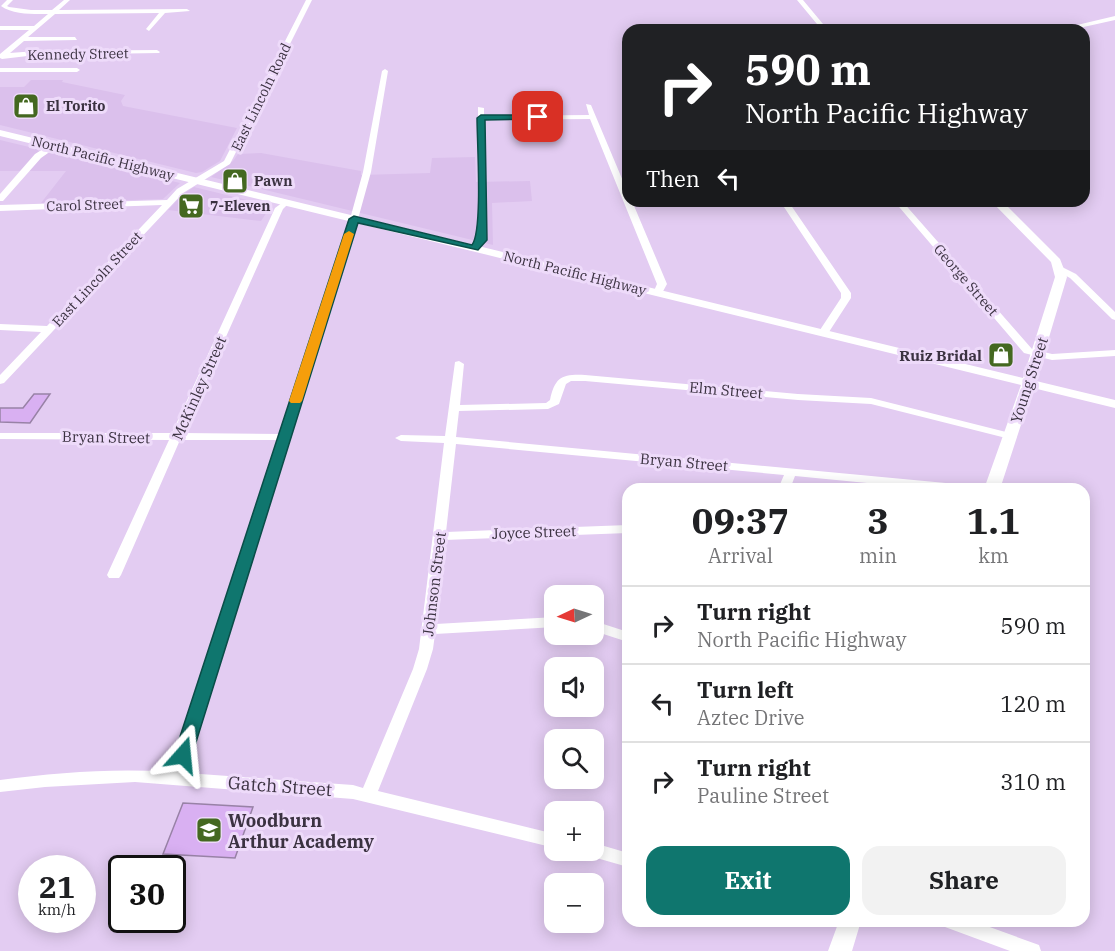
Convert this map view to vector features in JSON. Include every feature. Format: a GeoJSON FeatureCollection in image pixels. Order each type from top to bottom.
{"type":"FeatureCollection","features":[{"type":"Feature","properties":{"kind":"main road"},"geometry":{"type":"LineString","coordinates":[[1088,24],[1115,18]]}},
{"type":"Feature","properties":{"kind":"main road","name":"North Pacific Highway"},"geometry":{"type":"LineString","coordinates":[[0,133],[1115,404]]}},
{"type":"Feature","properties":{"kind":"main road"},"geometry":{"type":"LineString","coordinates":[[1002,207],[1052,257],[1060,269]]}},
{"type":"Feature","properties":{"kind":"main road","name":"Young Street"},"geometry":{"type":"LineString","coordinates":[[994,483],[1060,287],[1060,269]]}},
{"type":"Feature","properties":{"kind":"main road"},"geometry":{"type":"LineString","coordinates":[[840,951],[848,927]]}},
{"type":"Feature","properties":{"kind":"street"},"geometry":{"type":"LineString","coordinates":[[10,0],[4,6],[7,8],[53,12],[187,11]]}},
{"type":"Feature","properties":{"kind":"street"},"geometry":{"type":"LineString","coordinates":[[1,57],[67,0]]}},
{"type":"Feature","properties":{"kind":"street","name":"East Lincoln Road"},"geometry":{"type":"LineString","coordinates":[[196,181],[227,162],[309,0]]}},
{"type":"Feature","properties":{"kind":"street"},"geometry":{"type":"LineString","coordinates":[[800,0],[820,24]]}},
{"type":"Feature","properties":{"kind":"street"},"geometry":{"type":"LineString","coordinates":[[149,29],[164,11]]}},
{"type":"Feature","properties":{"kind":"street"},"geometry":{"type":"LineString","coordinates":[[0,28],[34,28]]}},
{"type":"Feature","properties":{"kind":"street"},"geometry":{"type":"LineString","coordinates":[[21,39],[75,39]]}},
{"type":"Feature","properties":{"kind":"street"},"geometry":{"type":"LineString","coordinates":[[129,52],[135,46]]}},
{"type":"Feature","properties":{"kind":"street","name":"Kennedy Street"},"geometry":{"type":"LineString","coordinates":[[1,57],[36,53],[157,52]]}},
{"type":"Feature","properties":{"kind":"street"},"geometry":{"type":"LineString","coordinates":[[0,70],[77,70]]}},
{"type":"Feature","properties":{"kind":"street"},"geometry":{"type":"LineString","coordinates":[[176,778],[354,219],[367,172],[386,71]]}},
{"type":"Feature","properties":{"kind":"street"},"geometry":{"type":"LineString","coordinates":[[588,105],[622,189]]}},
{"type":"Feature","properties":{"kind":"street"},"geometry":{"type":"LineString","coordinates":[[475,248],[481,241],[482,229],[480,108]]}},
{"type":"Feature","properties":{"kind":"street"},"geometry":{"type":"LineString","coordinates":[[481,118],[592,117]]}},
{"type":"Feature","properties":{"kind":"street"},"geometry":{"type":"LineString","coordinates":[[0,199],[41,153],[54,146]]}},
{"type":"Feature","properties":{"kind":"street","name":"East Lincoln Street"},"geometry":{"type":"LineString","coordinates":[[0,381],[169,202],[185,187],[196,181]]}},
{"type":"Feature","properties":{"kind":"street","name":"Carol Street"},"geometry":{"type":"LineString","coordinates":[[0,208],[169,202]]}},
{"type":"Feature","properties":{"kind":"street","name":"McKinley Street"},"geometry":{"type":"LineString","coordinates":[[114,575],[279,208],[286,202]]}},
{"type":"Feature","properties":{"kind":"street"},"geometry":{"type":"LineString","coordinates":[[630,207],[662,284],[658,293]]}},
{"type":"Feature","properties":{"kind":"street"},"geometry":{"type":"LineString","coordinates":[[788,207],[846,293],[846,298],[823,333]]}},
{"type":"Feature","properties":{"kind":"street","name":"George Street"},"geometry":{"type":"LineString","coordinates":[[903,207],[1021,344],[1037,355]]}},
{"type":"Feature","properties":{"kind":"street"},"geometry":{"type":"LineString","coordinates":[[1060,269],[1073,276],[1115,317]]}},
{"type":"Feature","properties":{"kind":"street"},"geometry":{"type":"LineString","coordinates":[[0,327],[49,329]]}},
{"type":"Feature","properties":{"kind":"street"},"geometry":{"type":"LineString","coordinates":[[1037,355],[1052,357],[1115,353]]}},
{"type":"Feature","properties":{"kind":"street","name":"Johnson Street"},"geometry":{"type":"LineString","coordinates":[[368,795],[420,669],[429,629],[459,364]]}},
{"type":"Feature","properties":{"kind":"street","name":"Elm Street"},"geometry":{"type":"LineString","coordinates":[[455,408],[548,406],[555,402],[557,387],[561,381],[585,378],[798,397],[871,401],[1010,436]]}},
{"type":"Feature","properties":{"kind":"street","name":"Bryan Street"},"geometry":{"type":"LineString","coordinates":[[0,436],[284,437]]}},
{"type":"Feature","properties":{"kind":"street","name":"Bryan Street"},"geometry":{"type":"LineString","coordinates":[[401,438],[451,439],[905,483]]}},
{"type":"Feature","properties":{"kind":"street"},"geometry":{"type":"LineString","coordinates":[[786,483],[791,472]]}},
{"type":"Feature","properties":{"kind":"street","name":"Joyce Street"},"geometry":{"type":"LineString","coordinates":[[440,536],[622,529]]}},
{"type":"Feature","properties":{"kind":"street"},"geometry":{"type":"LineString","coordinates":[[429,629],[544,623]]}},
{"type":"Feature","properties":{"kind":"street"},"geometry":{"type":"LineString","coordinates":[[604,629],[622,635]]}},
{"type":"Feature","properties":{"kind":"street","name":"Gatch Street"},"geometry":{"type":"LineString","coordinates":[[0,786],[130,776],[368,795],[544,838]]}},
{"type":"Feature","properties":{"kind":"street"},"geometry":{"type":"LineString","coordinates":[[604,853],[622,858]]}},
{"type":"Feature","properties":{"kind":"street"},"geometry":{"type":"LineString","coordinates":[[967,927],[1032,951]]}},
{"type":"Feature","properties":{"kind":"shaded area"},"geometry":{"type":"Polygon","coordinates":[[[31,80],[63,80],[62,82],[125,95],[121,101],[123,106],[237,128],[220,161],[196,173],[0,125],[0,87],[24,87],[31,80]]]}},
{"type":"Feature","properties":{"kind":"shaded area"},"geometry":{"type":"Polygon","coordinates":[[[0,140],[180,183],[163,199],[41,203],[66,171],[0,171],[0,140]]]}},
{"type":"Feature","properties":{"kind":"shaded area"},"geometry":{"type":"Polygon","coordinates":[[[261,153],[361,171],[361,175],[430,173],[432,158],[475,157],[476,182],[530,181],[532,201],[492,203],[493,245],[211,177],[233,161],[238,154],[261,153]]]}},
{"type":"Feature","properties":{"kind":"shaded area"},"geometry":{"type":"Polygon","coordinates":[[[194,187],[271,206],[261,221],[168,210],[183,194],[194,187]]]}},
{"type":"Feature","properties":{"kind":"building"},"geometry":{"type":"Polygon","coordinates":[[[34,394],[50,394],[30,423],[0,422],[0,408],[23,408],[34,394]]]}},
{"type":"Feature","properties":{"kind":"building","name":"Woodburn Arthur Academy"},"geometry":{"type":"Polygon","coordinates":[[[183,803],[253,807],[235,858],[163,854],[183,803]]]}},
{"type":"Feature","properties":{"kind":"slow traffic"},"geometry":{"type":"LineString","coordinates":[[296,401],[349,234]]}},
{"type":"Feature","properties":{"kind":"place","name":"El Torito"},"geometry":{"type":"Point","coordinates":[26,106]}},
{"type":"Feature","properties":{"kind":"place","name":"Pawn"},"geometry":{"type":"Point","coordinates":[235,181]}},
{"type":"Feature","properties":{"kind":"place","name":"7-Eleven"},"geometry":{"type":"Point","coordinates":[191,206]}},
{"type":"Feature","properties":{"kind":"place","name":"Ruiz Bridal"},"geometry":{"type":"Point","coordinates":[1001,355]}},
{"type":"Feature","properties":{"kind":"place","name":"Woodburn Arthur Academy"},"geometry":{"type":"Point","coordinates":[209,830]}},
{"type":"Feature","properties":{"kind":"route"},"geometry":{"type":"LineString","coordinates":[[183,755],[354,219],[475,248],[482,240],[481,118],[538,117]]}}]}
